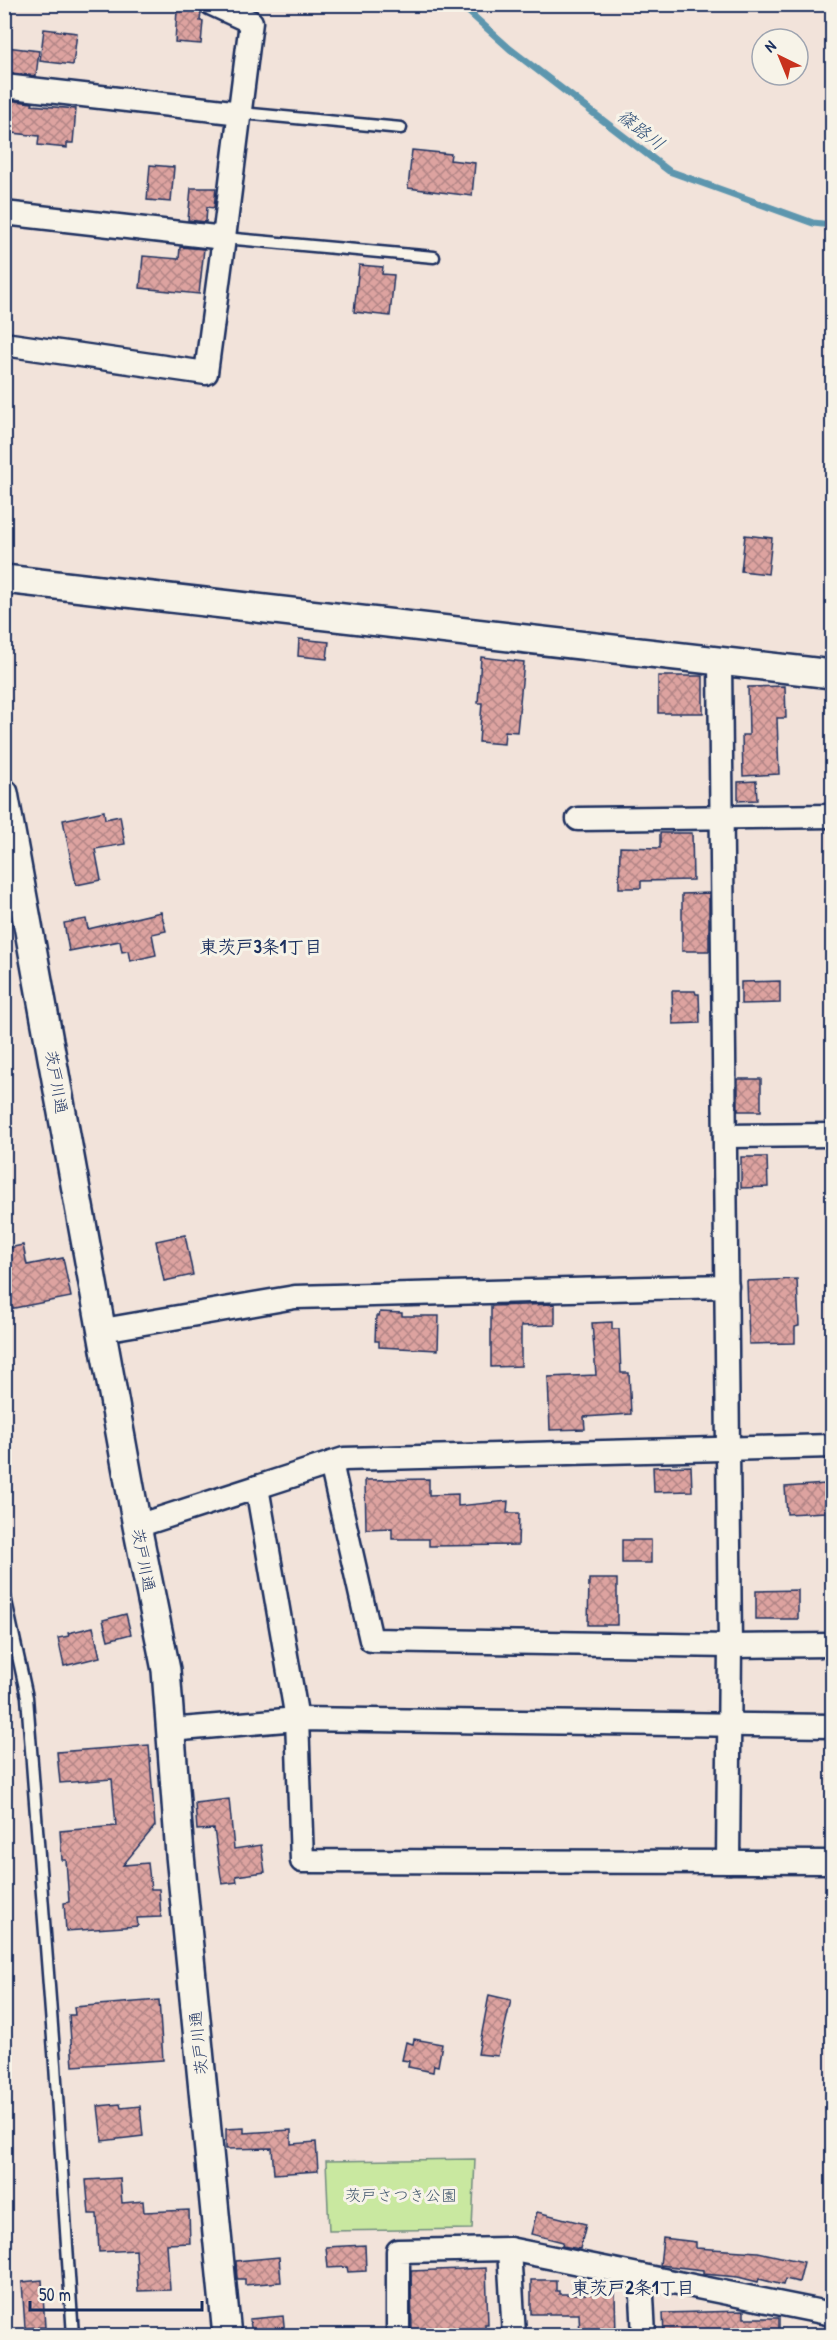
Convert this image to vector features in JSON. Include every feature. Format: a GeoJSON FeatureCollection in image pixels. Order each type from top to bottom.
{"type":"FeatureCollection","features":[{"type":"Feature","properties":{"kind":"street"},"geometry":{"type":"LineString","coordinates":[[4,344],[206,373],[251,22],[212,4]]}},
{"type":"Feature","properties":{"kind":"street"},"geometry":{"type":"LineString","coordinates":[[4,86],[241,113]]}},
{"type":"Feature","properties":{"kind":"street"},"geometry":{"type":"LineString","coordinates":[[4,213],[224,238]]}},
{"type":"Feature","properties":{"kind":"street"},"geometry":{"type":"LineString","coordinates":[[4,579],[832,674]]}},
{"type":"Feature","properties":{"kind":"street"},"geometry":{"type":"LineString","coordinates":[[720,661],[729,1448],[728,1862]]}},
{"type":"Feature","properties":{"kind":"street","name":"茨戸川通"},"geometry":{"type":"LineString","coordinates":[[4,793],[137,1526],[166,1671],[180,1856],[227,2336]]}},
{"type":"Feature","properties":{"kind":"street"},"geometry":{"type":"LineString","coordinates":[[578,819],[832,816]]}},
{"type":"Feature","properties":{"kind":"street"},"geometry":{"type":"LineString","coordinates":[[725,1136],[832,1135]]}},
{"type":"Feature","properties":{"kind":"street"},"geometry":{"type":"LineString","coordinates":[[103,1330],[295,1297],[727,1286]]}},
{"type":"Feature","properties":{"kind":"street"},"geometry":{"type":"LineString","coordinates":[[137,1526],[344,1459],[832,1446]]}},
{"type":"Feature","properties":{"kind":"street"},"geometry":{"type":"LineString","coordinates":[[331,1463],[371,1640],[730,1646],[832,1645]]}},
{"type":"Feature","properties":{"kind":"street"},"geometry":{"type":"LineString","coordinates":[[257,1487],[297,1719],[302,1861],[832,1862]]}},
{"type":"Feature","properties":{"kind":"street"},"geometry":{"type":"LineString","coordinates":[[170,1730],[297,1719],[832,1726]]}},
{"type":"Feature","properties":{"kind":"street"},"geometry":{"type":"LineString","coordinates":[[509,2249],[513,2336]]}},
{"type":"Feature","properties":{"kind":"street"},"geometry":{"type":"LineString","coordinates":[[398,2336],[398,2251],[509,2249],[832,2314]]}},
{"type":"Feature","properties":{"kind":"street"},"geometry":{"type":"LineString","coordinates":[[641,2276],[644,2336]]}},
{"type":"Feature","properties":{"kind":"lane"},"geometry":{"type":"LineString","coordinates":[[241,113],[401,128]]}},
{"type":"Feature","properties":{"kind":"lane"},"geometry":{"type":"LineString","coordinates":[[224,238],[434,257]]}},
{"type":"Feature","properties":{"kind":"lane"},"geometry":{"type":"LineString","coordinates":[[4,1592],[27,1697],[73,2336]]}},
{"type":"Feature","properties":{"kind":"green space","name":"茨戸さつき公園"},"geometry":{"type":"Polygon","coordinates":[[[475,2159],[472,2229],[329,2231],[326,2161],[475,2159]]]}},
{"type":"Feature","properties":{"kind":"building"},"geometry":{"type":"Polygon","coordinates":[[[177,10],[201,12],[200,21],[203,21],[201,44],[175,42],[177,10]]]}},
{"type":"Feature","properties":{"kind":"building"},"geometry":{"type":"Polygon","coordinates":[[[44,29],[77,33],[73,65],[40,61],[44,29]]]}},
{"type":"Feature","properties":{"kind":"building"},"geometry":{"type":"Polygon","coordinates":[[[6,47],[39,51],[36,76],[4,72],[6,47]]]}},
{"type":"Feature","properties":{"kind":"building"},"geometry":{"type":"Polygon","coordinates":[[[6,100],[76,109],[73,143],[67,143],[67,148],[38,145],[39,136],[4,132],[6,100]]]}},
{"type":"Feature","properties":{"kind":"building"},"geometry":{"type":"Polygon","coordinates":[[[412,150],[451,154],[450,160],[475,163],[472,196],[408,188],[412,150]]]}},
{"type":"Feature","properties":{"kind":"building"},"geometry":{"type":"Polygon","coordinates":[[[150,165],[174,167],[171,202],[147,200],[150,165]]]}},
{"type":"Feature","properties":{"kind":"building"},"geometry":{"type":"Polygon","coordinates":[[[191,188],[216,188],[214,208],[207,207],[206,222],[188,220],[191,188]]]}},
{"type":"Feature","properties":{"kind":"building"},"geometry":{"type":"Polygon","coordinates":[[[180,247],[204,249],[199,294],[140,288],[143,256],[179,259],[180,247]]]}},
{"type":"Feature","properties":{"kind":"building"},"geometry":{"type":"Polygon","coordinates":[[[359,265],[383,267],[382,274],[394,275],[390,316],[354,312],[359,265]]]}},
{"type":"Feature","properties":{"kind":"building"},"geometry":{"type":"Polygon","coordinates":[[[745,535],[772,538],[768,574],[741,571],[745,535]]]}},
{"type":"Feature","properties":{"kind":"building"},"geometry":{"type":"Polygon","coordinates":[[[299,639],[329,642],[327,659],[298,656],[299,639]]]}},
{"type":"Feature","properties":{"kind":"building"},"geometry":{"type":"Polygon","coordinates":[[[481,657],[524,662],[517,732],[505,731],[504,744],[479,742],[482,703],[478,703],[481,657]]]}},
{"type":"Feature","properties":{"kind":"building"},"geometry":{"type":"Polygon","coordinates":[[[658,676],[703,676],[703,713],[658,713],[658,676]]]}},
{"type":"Feature","properties":{"kind":"building"},"geometry":{"type":"Polygon","coordinates":[[[785,686],[786,718],[777,718],[779,774],[743,776],[742,735],[749,735],[748,687],[785,686]]]}},
{"type":"Feature","properties":{"kind":"building"},"geometry":{"type":"Polygon","coordinates":[[[756,781],[757,800],[738,801],[738,782],[756,781]]]}},
{"type":"Feature","properties":{"kind":"building"},"geometry":{"type":"Polygon","coordinates":[[[104,811],[105,819],[120,816],[125,844],[95,849],[101,880],[76,885],[63,820],[104,811]]]}},
{"type":"Feature","properties":{"kind":"building"},"geometry":{"type":"Polygon","coordinates":[[[660,833],[692,833],[693,880],[641,881],[641,888],[619,888],[620,847],[660,848],[660,833]]]}},
{"type":"Feature","properties":{"kind":"building"},"geometry":{"type":"Polygon","coordinates":[[[709,893],[709,951],[682,951],[682,894],[709,893]]]}},
{"type":"Feature","properties":{"kind":"building"},"geometry":{"type":"Polygon","coordinates":[[[161,912],[166,931],[152,934],[156,955],[130,961],[128,951],[122,952],[120,941],[69,951],[64,923],[86,919],[88,929],[161,912]]]}},
{"type":"Feature","properties":{"kind":"building"},"geometry":{"type":"Polygon","coordinates":[[[780,981],[780,1003],[741,1004],[741,982],[780,981]]]}},
{"type":"Feature","properties":{"kind":"building"},"geometry":{"type":"Polygon","coordinates":[[[672,991],[695,991],[699,994],[700,1023],[673,1024],[672,991]]]}},
{"type":"Feature","properties":{"kind":"building"},"geometry":{"type":"Polygon","coordinates":[[[738,1079],[761,1079],[761,1111],[738,1111],[738,1079]]]}},
{"type":"Feature","properties":{"kind":"building"},"geometry":{"type":"Polygon","coordinates":[[[741,1157],[767,1157],[768,1187],[741,1188],[741,1157]]]}},
{"type":"Feature","properties":{"kind":"building"},"geometry":{"type":"Polygon","coordinates":[[[185,1235],[193,1275],[164,1281],[156,1241],[185,1235]]]}},
{"type":"Feature","properties":{"kind":"building"},"geometry":{"type":"Polygon","coordinates":[[[23,1245],[27,1265],[63,1258],[71,1297],[4,1310],[4,1249],[23,1245]]]}},
{"type":"Feature","properties":{"kind":"building"},"geometry":{"type":"Polygon","coordinates":[[[797,1279],[799,1326],[795,1327],[795,1343],[749,1344],[747,1281],[797,1279]]]}},
{"type":"Feature","properties":{"kind":"building"},"geometry":{"type":"Polygon","coordinates":[[[555,1304],[555,1325],[521,1326],[521,1366],[491,1367],[491,1306],[555,1304]]]}},
{"type":"Feature","properties":{"kind":"building"},"geometry":{"type":"Polygon","coordinates":[[[380,1312],[402,1313],[402,1316],[439,1316],[438,1350],[379,1347],[379,1341],[375,1341],[376,1316],[379,1316],[380,1312]]]}},
{"type":"Feature","properties":{"kind":"building"},"geometry":{"type":"Polygon","coordinates":[[[612,1322],[612,1329],[619,1329],[621,1373],[629,1373],[631,1414],[584,1417],[585,1429],[550,1430],[548,1377],[596,1375],[592,1323],[612,1322]]]}},
{"type":"Feature","properties":{"kind":"building"},"geometry":{"type":"Polygon","coordinates":[[[691,1466],[692,1491],[654,1492],[653,1467],[691,1466]]]}},
{"type":"Feature","properties":{"kind":"building"},"geometry":{"type":"Polygon","coordinates":[[[429,1479],[429,1495],[458,1494],[458,1506],[508,1501],[507,1513],[519,1513],[518,1545],[429,1546],[429,1539],[392,1539],[392,1528],[366,1529],[365,1480],[429,1479]]]}},
{"type":"Feature","properties":{"kind":"building"},"geometry":{"type":"Polygon","coordinates":[[[825,1484],[826,1512],[787,1514],[785,1487],[825,1484]]]}},
{"type":"Feature","properties":{"kind":"building"},"geometry":{"type":"Polygon","coordinates":[[[622,1540],[651,1540],[651,1563],[622,1563],[622,1540]]]}},
{"type":"Feature","properties":{"kind":"building"},"geometry":{"type":"Polygon","coordinates":[[[589,1579],[617,1579],[617,1625],[588,1625],[589,1579]]]}},
{"type":"Feature","properties":{"kind":"building"},"geometry":{"type":"Polygon","coordinates":[[[798,1590],[798,1619],[756,1619],[756,1591],[798,1590]]]}},
{"type":"Feature","properties":{"kind":"building"},"geometry":{"type":"Polygon","coordinates":[[[126,1614],[131,1634],[108,1640],[103,1620],[126,1614]]]}},
{"type":"Feature","properties":{"kind":"building"},"geometry":{"type":"Polygon","coordinates":[[[93,1627],[100,1657],[64,1666],[58,1638],[93,1627]]]}},
{"type":"Feature","properties":{"kind":"building"},"geometry":{"type":"Polygon","coordinates":[[[149,1745],[155,1826],[123,1865],[148,1863],[151,1889],[159,1889],[161,1917],[137,1918],[138,1926],[66,1931],[64,1903],[69,1902],[66,1860],[62,1860],[60,1831],[116,1826],[112,1779],[60,1783],[57,1752],[149,1745]]]}},
{"type":"Feature","properties":{"kind":"building"},"geometry":{"type":"Polygon","coordinates":[[[229,1799],[234,1849],[261,1845],[265,1872],[236,1876],[237,1882],[222,1884],[214,1829],[197,1830],[195,1803],[229,1799]]]}},
{"type":"Feature","properties":{"kind":"building"},"geometry":{"type":"Polygon","coordinates":[[[489,1995],[511,2000],[498,2056],[478,2054],[489,1995]]]}},
{"type":"Feature","properties":{"kind":"building"},"geometry":{"type":"Polygon","coordinates":[[[159,2000],[163,2060],[73,2066],[69,2015],[75,2015],[74,2007],[159,2000]]]}},
{"type":"Feature","properties":{"kind":"building"},"geometry":{"type":"Polygon","coordinates":[[[414,2039],[442,2044],[438,2066],[434,2065],[433,2072],[408,2067],[409,2061],[402,2060],[406,2042],[413,2044],[414,2039]]]}},
{"type":"Feature","properties":{"kind":"building"},"geometry":{"type":"Polygon","coordinates":[[[120,2104],[121,2108],[140,2106],[143,2136],[102,2141],[98,2106],[120,2104]]]}},
{"type":"Feature","properties":{"kind":"building"},"geometry":{"type":"Polygon","coordinates":[[[244,2128],[244,2133],[291,2130],[291,2144],[316,2142],[318,2171],[274,2174],[272,2148],[226,2149],[226,2129],[244,2128]]]}},
{"type":"Feature","properties":{"kind":"building"},"geometry":{"type":"Polygon","coordinates":[[[120,2178],[122,2203],[143,2201],[144,2212],[189,2210],[190,2243],[167,2244],[170,2290],[138,2291],[136,2250],[99,2252],[97,2214],[89,2214],[86,2180],[120,2178]]]}},
{"type":"Feature","properties":{"kind":"building"},"geometry":{"type":"Polygon","coordinates":[[[537,2212],[586,2224],[580,2249],[562,2246],[563,2242],[531,2234],[537,2212]]]}},
{"type":"Feature","properties":{"kind":"building"},"geometry":{"type":"Polygon","coordinates":[[[663,2238],[696,2242],[696,2248],[758,2252],[804,2262],[799,2282],[785,2279],[783,2285],[759,2279],[758,2282],[738,2277],[703,2274],[703,2270],[660,2265],[663,2238]]]}},
{"type":"Feature","properties":{"kind":"building"},"geometry":{"type":"Polygon","coordinates":[[[365,2245],[366,2271],[348,2272],[347,2267],[328,2268],[326,2247],[365,2245]]]}},
{"type":"Feature","properties":{"kind":"building"},"geometry":{"type":"Polygon","coordinates":[[[279,2257],[281,2282],[245,2285],[245,2279],[237,2279],[236,2261],[279,2257]]]}},
{"type":"Feature","properties":{"kind":"building"},"geometry":{"type":"Polygon","coordinates":[[[486,2268],[488,2324],[485,2324],[485,2336],[412,2336],[411,2271],[486,2268]]]}},
{"type":"Feature","properties":{"kind":"building"},"geometry":{"type":"Polygon","coordinates":[[[42,2280],[45,2327],[25,2328],[22,2282],[42,2280]]]}},
{"type":"Feature","properties":{"kind":"building"},"geometry":{"type":"Polygon","coordinates":[[[531,2280],[556,2280],[556,2291],[559,2291],[559,2294],[615,2294],[616,2336],[580,2336],[579,2314],[531,2314],[531,2280]]]}},
{"type":"Feature","properties":{"kind":"building"},"geometry":{"type":"Polygon","coordinates":[[[744,2311],[744,2318],[779,2318],[779,2336],[664,2336],[663,2313],[744,2311]]]}},
{"type":"Feature","properties":{"kind":"building"},"geometry":{"type":"Polygon","coordinates":[[[283,2316],[285,2336],[252,2336],[250,2319],[283,2316]]]}},
{"type":"Feature","properties":{"kind":"waterway","name":"篠路川"},"geometry":{"type":"LineString","coordinates":[[460,4],[510,49],[669,171],[813,223],[832,225]]}},
{"type":"Feature","properties":{"kind":"district","name":"東茨戸3条1丁目"},"geometry":{"type":"Point","coordinates":[261,947]}},
{"type":"Feature","properties":{"kind":"district","name":"東茨戸2条1丁目"},"geometry":{"type":"Point","coordinates":[633,2288]}}]}
